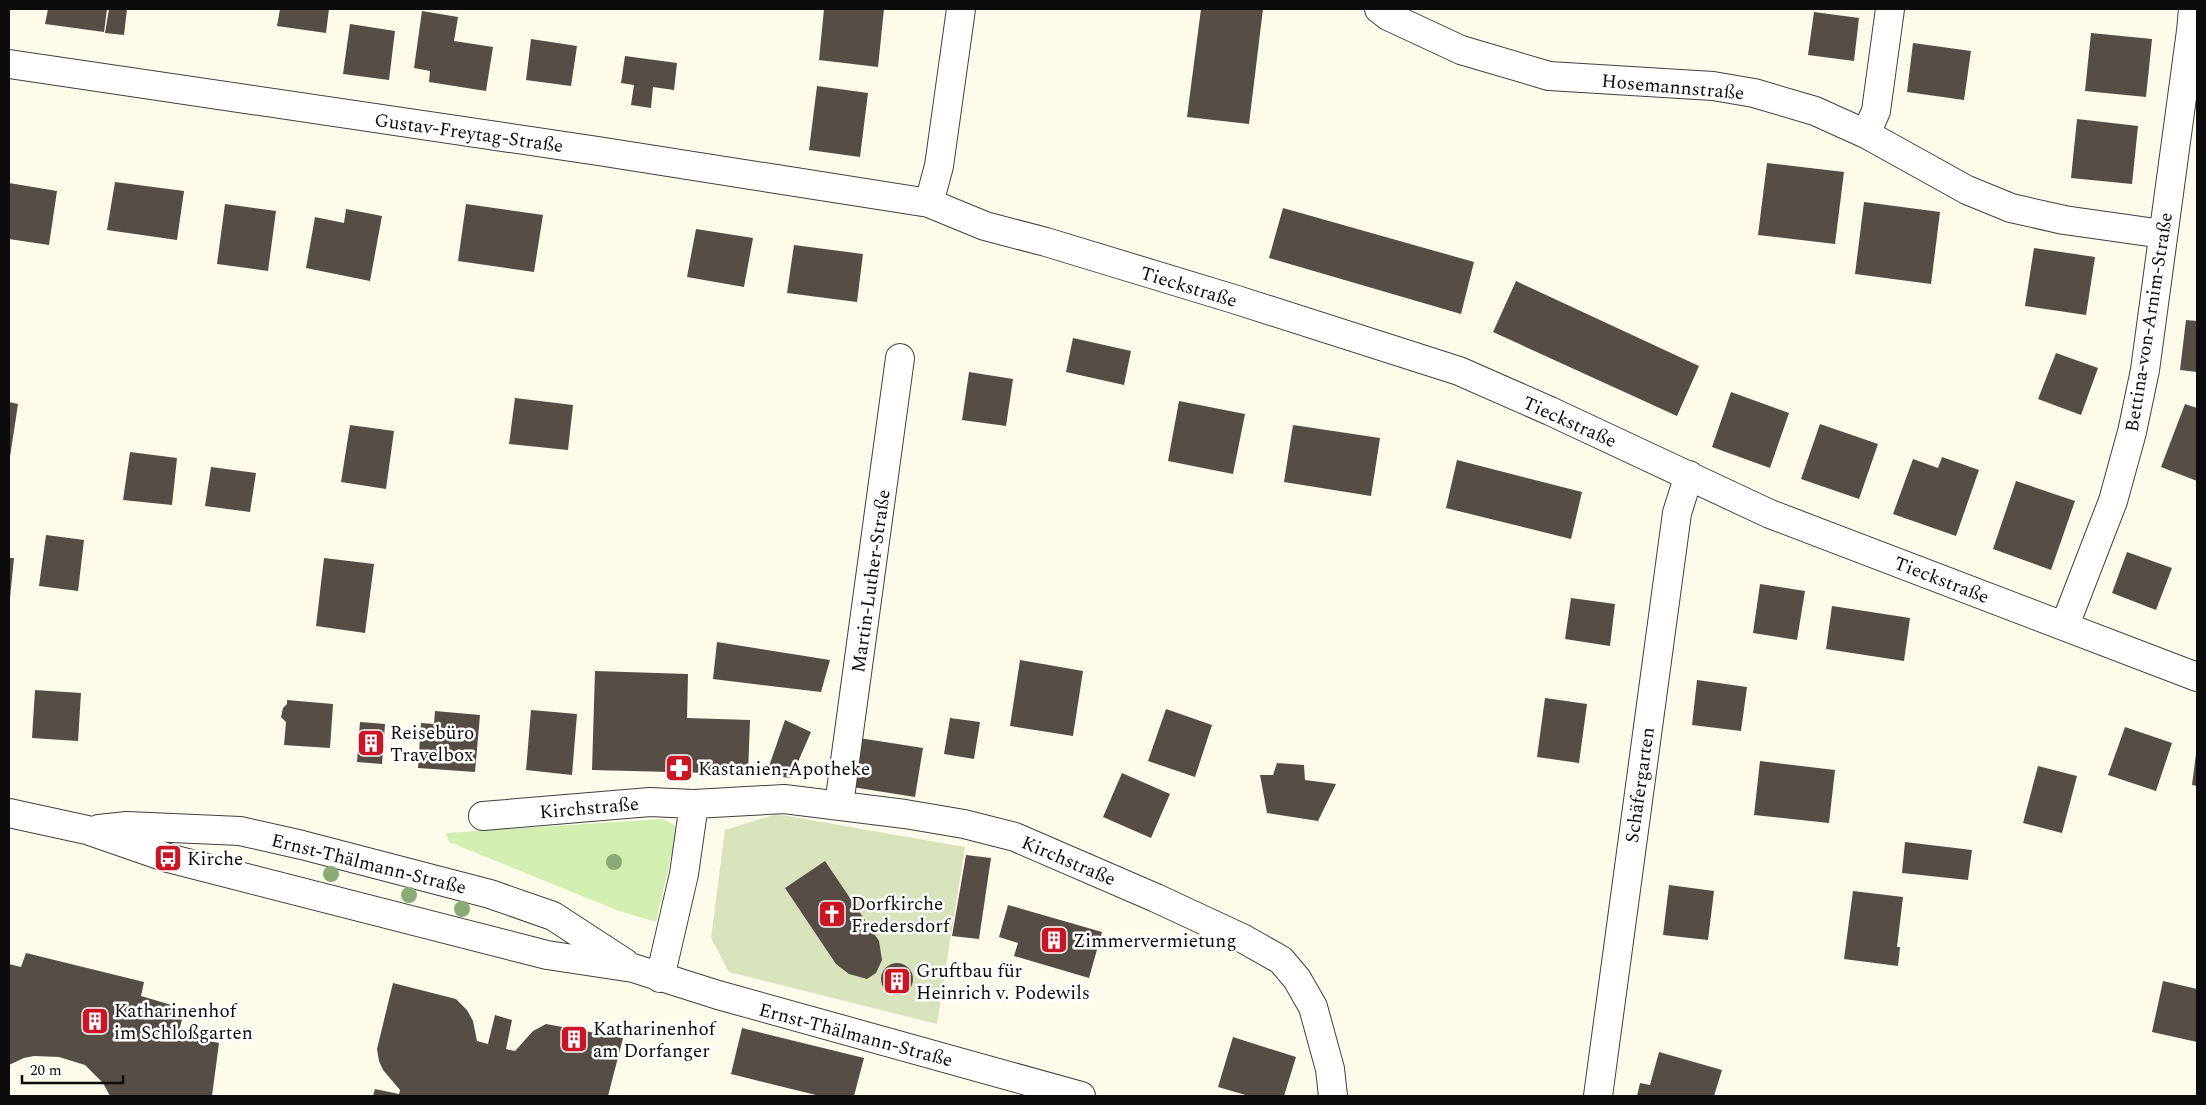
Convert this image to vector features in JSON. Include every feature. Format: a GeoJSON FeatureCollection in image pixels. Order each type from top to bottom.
{"type":"FeatureCollection","features":[{"type":"Feature","properties":{"kind":"street"},"geometry":{"type":"LineString","coordinates":[[929,203],[939,166],[961,9]]}},
{"type":"Feature","properties":{"kind":"street","name":"Hosemannstraße"},"geometry":{"type":"LineString","coordinates":[[1379,9],[1388,16],[1461,50],[1549,76],[1713,86],[1754,93],[1815,111],[1866,134],[1967,190],[2010,208],[2064,220],[2163,234]]}},
{"type":"Feature","properties":{"kind":"street"},"geometry":{"type":"LineString","coordinates":[[1866,134],[1876,111],[1890,9]]}},
{"type":"Feature","properties":{"kind":"street","name":"Bettina-von-Arnim-Straße"},"geometry":{"type":"LineString","coordinates":[[2065,626],[2113,501],[2132,432],[2145,370],[2193,9]]}},
{"type":"Feature","properties":{"kind":"street","name":"Gustav-Freytag-Straße"},"geometry":{"type":"LineString","coordinates":[[9,64],[598,151],[929,203]]}},
{"type":"Feature","properties":{"kind":"street","name":"Tieckstraße"},"geometry":{"type":"LineString","coordinates":[[929,203],[985,226],[1046,242],[1237,300],[1459,371],[1689,475],[1770,514],[2197,677]]}},
{"type":"Feature","properties":{"kind":"street","name":"Martin-Luther-Straße"},"geometry":{"type":"LineString","coordinates":[[839,805],[900,358]]}},
{"type":"Feature","properties":{"kind":"street","name":"Schäfergarten"},"geometry":{"type":"LineString","coordinates":[[1598,1096],[1677,512],[1689,475]]}},
{"type":"Feature","properties":{"kind":"street","name":"Kirchstraße"},"geometry":{"type":"LineString","coordinates":[[483,816],[650,802],[694,804],[784,799],[954,822],[1015,836],[1156,898],[1263,949],[1281,960],[1297,979],[1313,1007],[1330,1069],[1333,1096]]}},
{"type":"Feature","properties":{"kind":"street"},"geometry":{"type":"LineString","coordinates":[[660,978],[684,874],[694,804]]}},
{"type":"Feature","properties":{"kind":"street","name":"Ernst-Thälmann-Straße"},"geometry":{"type":"LineString","coordinates":[[9,813],[87,830],[168,858],[547,955],[633,968],[660,978],[1081,1096]]}},
{"type":"Feature","properties":{"kind":"street","name":"Ernst-Thälmann-Straße"},"geometry":{"type":"LineString","coordinates":[[87,830],[128,826],[240,831],[302,844],[490,894],[553,916],[633,968]]}},
{"type":"Feature","properties":{"kind":"street"},"geometry":{"type":"LineString","coordinates":[[230,873],[240,831]]}},
{"type":"Feature","properties":{"kind":"green space"},"geometry":{"type":"Polygon","coordinates":[[[776,814],[965,847],[937,1024],[729,972],[711,938],[725,830],[776,814]]]}},
{"type":"Feature","properties":{"kind":"green space"},"geometry":{"type":"Polygon","coordinates":[[[663,819],[678,827],[656,922],[619,911],[449,842],[446,833],[663,819]]]}},
{"type":"Feature","properties":{"kind":"building"},"geometry":{"type":"Polygon","coordinates":[[[48,9],[107,9],[104,32],[45,24],[48,9]]]}},
{"type":"Feature","properties":{"kind":"building"},"geometry":{"type":"Polygon","coordinates":[[[109,9],[127,9],[124,35],[105,33],[109,9]]]}},
{"type":"Feature","properties":{"kind":"building"},"geometry":{"type":"Polygon","coordinates":[[[280,9],[329,9],[326,33],[277,26],[280,9]]]}},
{"type":"Feature","properties":{"kind":"building"},"geometry":{"type":"Polygon","coordinates":[[[824,9],[884,9],[878,67],[819,60],[824,9]]]}},
{"type":"Feature","properties":{"kind":"building"},"geometry":{"type":"Polygon","coordinates":[[[1201,9],[1263,9],[1249,124],[1187,117],[1201,9]]]}},
{"type":"Feature","properties":{"kind":"building"},"geometry":{"type":"Polygon","coordinates":[[[422,11],[458,17],[454,41],[493,47],[486,91],[429,82],[430,71],[414,68],[422,11]]]}},
{"type":"Feature","properties":{"kind":"building"},"geometry":{"type":"Polygon","coordinates":[[[1814,12],[1859,18],[1854,61],[1808,55],[1814,12]]]}},
{"type":"Feature","properties":{"kind":"building"},"geometry":{"type":"Polygon","coordinates":[[[350,24],[395,31],[389,80],[343,74],[350,24]]]}},
{"type":"Feature","properties":{"kind":"building"},"geometry":{"type":"Polygon","coordinates":[[[2091,33],[2152,39],[2146,97],[2085,91],[2091,33]]]}},
{"type":"Feature","properties":{"kind":"building"},"geometry":{"type":"Polygon","coordinates":[[[531,39],[577,46],[571,86],[526,80],[531,39]]]}},
{"type":"Feature","properties":{"kind":"building"},"geometry":{"type":"Polygon","coordinates":[[[1913,43],[1971,51],[1964,100],[1907,92],[1913,43]]]}},
{"type":"Feature","properties":{"kind":"building"},"geometry":{"type":"Polygon","coordinates":[[[625,56],[677,63],[674,90],[653,87],[651,108],[631,105],[634,85],[621,83],[625,56]]]}},
{"type":"Feature","properties":{"kind":"building"},"geometry":{"type":"Polygon","coordinates":[[[817,86],[868,93],[860,157],[809,150],[817,86]]]}},
{"type":"Feature","properties":{"kind":"building"},"geometry":{"type":"Polygon","coordinates":[[[2077,119],[2138,126],[2132,184],[2071,178],[2077,119]]]}},
{"type":"Feature","properties":{"kind":"building"},"geometry":{"type":"Polygon","coordinates":[[[1767,163],[1844,172],[1835,244],[1758,235],[1767,163]]]}},
{"type":"Feature","properties":{"kind":"building"},"geometry":{"type":"Polygon","coordinates":[[[115,182],[184,191],[177,240],[107,230],[115,182]]]}},
{"type":"Feature","properties":{"kind":"building"},"geometry":{"type":"Polygon","coordinates":[[[9,183],[57,191],[49,245],[9,239],[9,183]]]}},
{"type":"Feature","properties":{"kind":"building"},"geometry":{"type":"Polygon","coordinates":[[[1864,202],[1940,212],[1931,284],[1855,274],[1864,202]]]}},
{"type":"Feature","properties":{"kind":"building"},"geometry":{"type":"Polygon","coordinates":[[[225,204],[276,211],[268,271],[217,264],[225,204]]]}},
{"type":"Feature","properties":{"kind":"building"},"geometry":{"type":"Polygon","coordinates":[[[466,204],[543,215],[534,272],[458,261],[466,204]]]}},
{"type":"Feature","properties":{"kind":"building"},"geometry":{"type":"Polygon","coordinates":[[[1283,208],[1474,262],[1461,314],[1269,258],[1283,208]]]}},
{"type":"Feature","properties":{"kind":"building"},"geometry":{"type":"Polygon","coordinates":[[[346,209],[382,216],[370,281],[306,268],[315,217],[344,223],[346,209]]]}},
{"type":"Feature","properties":{"kind":"building"},"geometry":{"type":"Polygon","coordinates":[[[696,229],[753,238],[744,287],[687,277],[696,229]]]}},
{"type":"Feature","properties":{"kind":"building"},"geometry":{"type":"Polygon","coordinates":[[[794,245],[863,254],[857,302],[787,293],[794,245]]]}},
{"type":"Feature","properties":{"kind":"building"},"geometry":{"type":"Polygon","coordinates":[[[2034,248],[2095,257],[2086,315],[2025,306],[2034,248]]]}},
{"type":"Feature","properties":{"kind":"building"},"geometry":{"type":"Polygon","coordinates":[[[1516,281],[1699,366],[1677,416],[1493,332],[1516,281]]]}},
{"type":"Feature","properties":{"kind":"building"},"geometry":{"type":"Polygon","coordinates":[[[2186,320],[2197,321],[2197,372],[2180,370],[2186,320]]]}},
{"type":"Feature","properties":{"kind":"building"},"geometry":{"type":"Polygon","coordinates":[[[1073,338],[1131,351],[1124,385],[1066,372],[1073,338]]]}},
{"type":"Feature","properties":{"kind":"building"},"geometry":{"type":"Polygon","coordinates":[[[2056,353],[2098,368],[2081,415],[2038,399],[2056,353]]]}},
{"type":"Feature","properties":{"kind":"building"},"geometry":{"type":"Polygon","coordinates":[[[969,372],[1013,379],[1006,426],[962,420],[969,372]]]}},
{"type":"Feature","properties":{"kind":"building"},"geometry":{"type":"Polygon","coordinates":[[[1731,392],[1789,413],[1770,468],[1712,447],[1731,392]]]}},
{"type":"Feature","properties":{"kind":"building"},"geometry":{"type":"Polygon","coordinates":[[[515,398],[573,405],[568,450],[509,444],[515,398]]]}},
{"type":"Feature","properties":{"kind":"building"},"geometry":{"type":"Polygon","coordinates":[[[1179,401],[1245,414],[1233,474],[1168,461],[1179,401]]]}},
{"type":"Feature","properties":{"kind":"building"},"geometry":{"type":"Polygon","coordinates":[[[9,402],[18,404],[10,457],[9,457],[9,402]]]}},
{"type":"Feature","properties":{"kind":"building"},"geometry":{"type":"Polygon","coordinates":[[[2185,404],[2197,408],[2197,481],[2161,467],[2185,404]]]}},
{"type":"Feature","properties":{"kind":"building"},"geometry":{"type":"Polygon","coordinates":[[[1820,424],[1878,444],[1859,499],[1801,479],[1820,424]]]}},
{"type":"Feature","properties":{"kind":"building"},"geometry":{"type":"Polygon","coordinates":[[[350,425],[394,431],[386,489],[341,482],[350,425]]]}},
{"type":"Feature","properties":{"kind":"building"},"geometry":{"type":"Polygon","coordinates":[[[1293,425],[1380,438],[1371,496],[1284,482],[1293,425]]]}},
{"type":"Feature","properties":{"kind":"building"},"geometry":{"type":"Polygon","coordinates":[[[130,452],[177,458],[172,505],[123,500],[130,452]]]}},
{"type":"Feature","properties":{"kind":"building"},"geometry":{"type":"Polygon","coordinates":[[[1942,457],[1979,470],[1956,536],[1893,514],[1913,459],[1938,468],[1942,457]]]}},
{"type":"Feature","properties":{"kind":"building"},"geometry":{"type":"Polygon","coordinates":[[[1457,460],[1582,492],[1571,539],[1446,508],[1457,460]]]}},
{"type":"Feature","properties":{"kind":"building"},"geometry":{"type":"Polygon","coordinates":[[[211,467],[256,473],[250,512],[205,506],[211,467]]]}},
{"type":"Feature","properties":{"kind":"building"},"geometry":{"type":"Polygon","coordinates":[[[2016,481],[2075,501],[2051,570],[1993,549],[2016,481]]]}},
{"type":"Feature","properties":{"kind":"building"},"geometry":{"type":"Polygon","coordinates":[[[46,535],[84,540],[78,591],[39,586],[46,535]]]}},
{"type":"Feature","properties":{"kind":"building"},"geometry":{"type":"Polygon","coordinates":[[[2127,552],[2172,568],[2156,610],[2112,593],[2127,552]]]}},
{"type":"Feature","properties":{"kind":"building"},"geometry":{"type":"Polygon","coordinates":[[[9,558],[14,558],[10,598],[9,597],[9,558]]]}},
{"type":"Feature","properties":{"kind":"building"},"geometry":{"type":"Polygon","coordinates":[[[324,558],[374,564],[365,633],[316,626],[324,558]]]}},
{"type":"Feature","properties":{"kind":"building"},"geometry":{"type":"Polygon","coordinates":[[[1760,584],[1805,591],[1797,640],[1753,633],[1760,584]]]}},
{"type":"Feature","properties":{"kind":"building"},"geometry":{"type":"Polygon","coordinates":[[[1571,598],[1615,604],[1610,646],[1565,639],[1571,598]]]}},
{"type":"Feature","properties":{"kind":"building"},"geometry":{"type":"Polygon","coordinates":[[[1832,606],[1910,618],[1904,661],[1826,649],[1832,606]]]}},
{"type":"Feature","properties":{"kind":"building"},"geometry":{"type":"Polygon","coordinates":[[[717,642],[830,660],[821,692],[713,679],[717,642]]]}},
{"type":"Feature","properties":{"kind":"building"},"geometry":{"type":"Polygon","coordinates":[[[1020,660],[1083,671],[1073,736],[1010,726],[1020,660]]]}},
{"type":"Feature","properties":{"kind":"building"},"geometry":{"type":"Polygon","coordinates":[[[595,671],[688,674],[687,718],[750,720],[748,774],[592,770],[595,671]]]}},
{"type":"Feature","properties":{"kind":"building"},"geometry":{"type":"Polygon","coordinates":[[[1697,680],[1747,687],[1741,731],[1692,725],[1697,680]]]}},
{"type":"Feature","properties":{"kind":"building"},"geometry":{"type":"Polygon","coordinates":[[[35,690],[81,693],[78,741],[32,738],[35,690]]]}},
{"type":"Feature","properties":{"kind":"building"},"geometry":{"type":"Polygon","coordinates":[[[1545,698],[1587,704],[1579,763],[1537,757],[1545,698]]]}},
{"type":"Feature","properties":{"kind":"building"},"geometry":{"type":"Polygon","coordinates":[[[287,700],[333,704],[330,748],[284,745],[286,722],[281,717],[287,700]]]}},
{"type":"Feature","properties":{"kind":"building"},"geometry":{"type":"Polygon","coordinates":[[[1166,709],[1212,725],[1195,777],[1148,761],[1166,709]]]}},
{"type":"Feature","properties":{"kind":"building"},"geometry":{"type":"Polygon","coordinates":[[[531,710],[577,714],[572,775],[526,770],[531,710]]]}},
{"type":"Feature","properties":{"kind":"building"},"geometry":{"type":"Polygon","coordinates":[[[435,711],[480,715],[475,772],[418,768],[421,723],[434,724],[435,711]]]}},
{"type":"Feature","properties":{"kind":"building"},"geometry":{"type":"Polygon","coordinates":[[[950,718],[980,722],[974,759],[944,754],[950,718]]]}},
{"type":"Feature","properties":{"kind":"building"},"geometry":{"type":"Polygon","coordinates":[[[785,720],[811,732],[791,778],[766,775],[785,720]]]}},
{"type":"Feature","properties":{"kind":"building","name":"Reisebüro Travelbox"},"geometry":{"type":"Polygon","coordinates":[[[360,722],[385,724],[382,764],[357,762],[360,722]]]}},
{"type":"Feature","properties":{"kind":"building"},"geometry":{"type":"Polygon","coordinates":[[[2125,727],[2172,743],[2156,791],[2108,775],[2125,727]]]}},
{"type":"Feature","properties":{"kind":"building"},"geometry":{"type":"Polygon","coordinates":[[[859,738],[923,748],[915,797],[852,787],[859,738]]]}},
{"type":"Feature","properties":{"kind":"building"},"geometry":{"type":"Polygon","coordinates":[[[2197,755],[2197,786],[2192,785],[2197,755]]]}},
{"type":"Feature","properties":{"kind":"building"},"geometry":{"type":"Polygon","coordinates":[[[1760,761],[1835,770],[1829,823],[1754,815],[1760,761]]]}},
{"type":"Feature","properties":{"kind":"building"},"geometry":{"type":"Polygon","coordinates":[[[1277,763],[1304,765],[1305,780],[1336,784],[1318,821],[1267,813],[1260,775],[1273,775],[1277,763]]]}},
{"type":"Feature","properties":{"kind":"building"},"geometry":{"type":"Polygon","coordinates":[[[2038,766],[2077,776],[2062,833],[2023,823],[2038,766]]]}},
{"type":"Feature","properties":{"kind":"building"},"geometry":{"type":"Polygon","coordinates":[[[1122,773],[1170,794],[1151,838],[1103,817],[1122,773]]]}},
{"type":"Feature","properties":{"kind":"building"},"geometry":{"type":"Polygon","coordinates":[[[1905,842],[1972,850],[1968,880],[1902,873],[1905,842]]]}},
{"type":"Feature","properties":{"kind":"building"},"geometry":{"type":"Polygon","coordinates":[[[966,855],[991,858],[979,939],[952,936],[966,855]]]}},
{"type":"Feature","properties":{"kind":"building","name":"Dorfkirche Fredersdorf"},"geometry":{"type":"Polygon","coordinates":[[[825,861],[879,941],[882,960],[876,973],[867,979],[849,974],[836,964],[785,888],[825,861]]]}},
{"type":"Feature","properties":{"kind":"building"},"geometry":{"type":"Polygon","coordinates":[[[1669,885],[1714,891],[1708,940],[1663,935],[1669,885]]]}},
{"type":"Feature","properties":{"kind":"building"},"geometry":{"type":"Polygon","coordinates":[[[1853,891],[1903,897],[1897,947],[1900,947],[1898,966],[1844,959],[1853,891]]]}},
{"type":"Feature","properties":{"kind":"building","name":"Zimmervermietung"},"geometry":{"type":"Polygon","coordinates":[[[1008,905],[1102,932],[1089,978],[1014,956],[1018,943],[999,937],[1008,905]]]}},
{"type":"Feature","properties":{"kind":"building","name":"Katharinenhof im Schloßgarten"},"geometry":{"type":"Polygon","coordinates":[[[26,953],[144,982],[141,996],[185,1009],[178,1034],[219,1043],[212,1096],[110,1096],[103,1083],[85,1065],[59,1057],[34,1056],[24,1058],[9,1065],[9,964],[21,967],[26,953]]]}},
{"type":"Feature","properties":{"kind":"building","name":"Gruftbau für Heinrich v. Podewils"},"geometry":{"type":"Polygon","coordinates":[[[897,963],[903,964],[908,968],[912,973],[912,985],[908,990],[903,994],[897,995],[891,994],[886,990],[882,985],[881,979],[882,973],[886,968],[891,964],[897,963]]]}},
{"type":"Feature","properties":{"kind":"building"},"geometry":{"type":"Polygon","coordinates":[[[2163,981],[2197,989],[2197,1042],[2152,1032],[2163,981]]]}},
{"type":"Feature","properties":{"kind":"building","name":"Katharinenhof am Dorfanger"},"geometry":{"type":"Polygon","coordinates":[[[393,983],[456,999],[467,1010],[473,1021],[477,1041],[488,1044],[495,1015],[512,1020],[506,1049],[515,1051],[533,1031],[546,1024],[623,1038],[608,1096],[373,1096],[375,1089],[399,1094],[400,1090],[383,1070],[377,1049],[393,983]]]}},
{"type":"Feature","properties":{"kind":"building"},"geometry":{"type":"Polygon","coordinates":[[[742,1028],[864,1058],[854,1096],[820,1096],[731,1074],[742,1028]]]}},
{"type":"Feature","properties":{"kind":"building"},"geometry":{"type":"Polygon","coordinates":[[[1233,1037],[1296,1057],[1284,1096],[1249,1096],[1218,1087],[1233,1037]]]}},
{"type":"Feature","properties":{"kind":"building"},"geometry":{"type":"Polygon","coordinates":[[[1659,1052],[1722,1070],[1714,1096],[1637,1096],[1640,1083],[1650,1085],[1659,1052]]]}},
{"type":"Feature","properties":{"kind":"place","name":"Reisebüro Travelbox"},"geometry":{"type":"Point","coordinates":[371,743]}},
{"type":"Feature","properties":{"kind":"place","name":"Kastanien-Apotheke"},"geometry":{"type":"Point","coordinates":[679,768]}},
{"type":"Feature","properties":{"kind":"place","name":"Kirche"},"geometry":{"type":"Point","coordinates":[168,858]}},
{"type":"Feature","properties":{"kind":"place","name":"Dorfkirche Fredersdorf"},"geometry":{"type":"Point","coordinates":[832,914]}},
{"type":"Feature","properties":{"kind":"place","name":"Zimmervermietung"},"geometry":{"type":"Point","coordinates":[1054,940]}},
{"type":"Feature","properties":{"kind":"place","name":"Gruftbau für Heinrich v. Podewils"},"geometry":{"type":"Point","coordinates":[897,981]}},
{"type":"Feature","properties":{"kind":"place","name":"Katharinenhof im Schloßgarten"},"geometry":{"type":"Point","coordinates":[95,1021]}},
{"type":"Feature","properties":{"kind":"place","name":"Katharinenhof am Dorfanger"},"geometry":{"type":"Point","coordinates":[574,1039]}}]}
